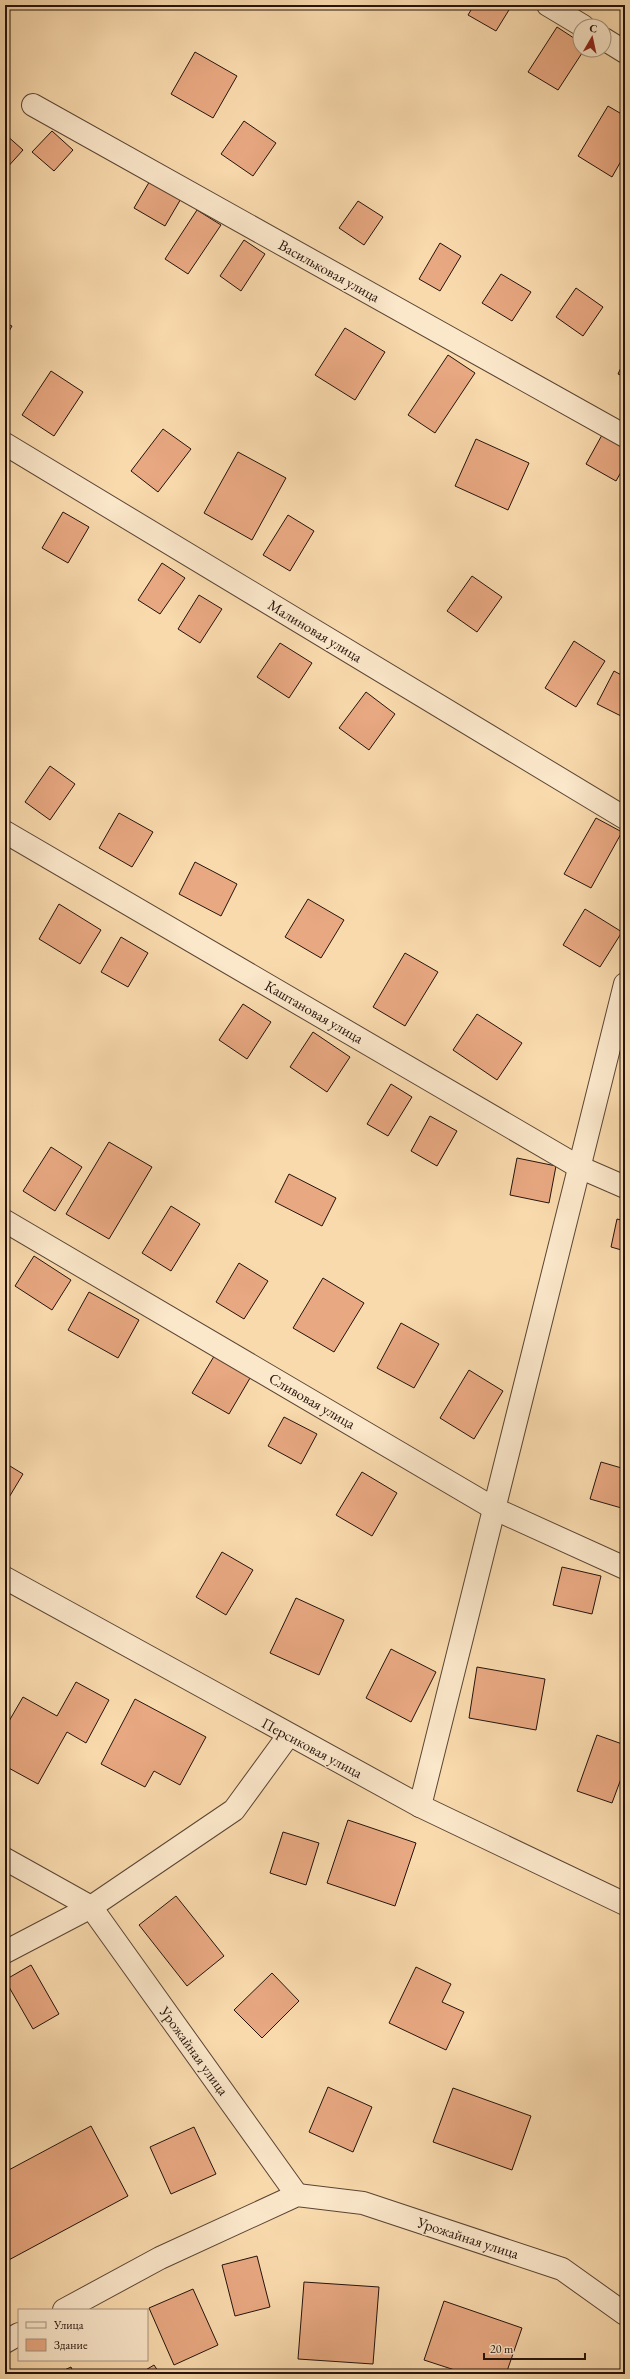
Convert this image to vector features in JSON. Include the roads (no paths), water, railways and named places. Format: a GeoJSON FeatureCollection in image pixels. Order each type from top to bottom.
{"type":"FeatureCollection","features":[{"type":"Feature","properties":{"kind":"street"},"geometry":{"type":"LineString","coordinates":[[548,5],[572,19]]}},
{"type":"Feature","properties":{"kind":"street"},"geometry":{"type":"LineString","coordinates":[[612,44],[625,52]]}},
{"type":"Feature","properties":{"kind":"street","name":"Васильковая улица"},"geometry":{"type":"LineString","coordinates":[[32,105],[625,436]]}},
{"type":"Feature","properties":{"kind":"street","name":"Малиновая улица"},"geometry":{"type":"LineString","coordinates":[[5,444],[625,818]]}},
{"type":"Feature","properties":{"kind":"street","name":"Каштановая улица"},"geometry":{"type":"LineString","coordinates":[[5,832],[579,1167],[625,1187]]}},
{"type":"Feature","properties":{"kind":"street"},"geometry":{"type":"LineString","coordinates":[[420,1806],[625,984]]}},
{"type":"Feature","properties":{"kind":"street","name":"Сливовая улица"},"geometry":{"type":"LineString","coordinates":[[5,1221],[495,1509],[625,1568]]}},
{"type":"Feature","properties":{"kind":"street","name":"Персиковая улица"},"geometry":{"type":"LineString","coordinates":[[5,1578],[288,1736],[420,1806],[625,1904]]}},
{"type":"Feature","properties":{"kind":"street"},"geometry":{"type":"LineString","coordinates":[[5,1952],[91,1907],[234,1810],[288,1736]]}},
{"type":"Feature","properties":{"kind":"street"},"geometry":{"type":"LineString","coordinates":[[5,1859],[91,1907]]}},
{"type":"Feature","properties":{"kind":"street","name":"Урожайная улица"},"geometry":{"type":"LineString","coordinates":[[91,1907],[297,2195],[363,2203],[562,2269],[625,2314]]}},
{"type":"Feature","properties":{"kind":"street"},"geometry":{"type":"LineString","coordinates":[[66,2309],[160,2258],[297,2195]]}},
{"type":"Feature","properties":{"kind":"street"},"geometry":{"type":"LineString","coordinates":[[5,2342],[18,2335]]}}]}
